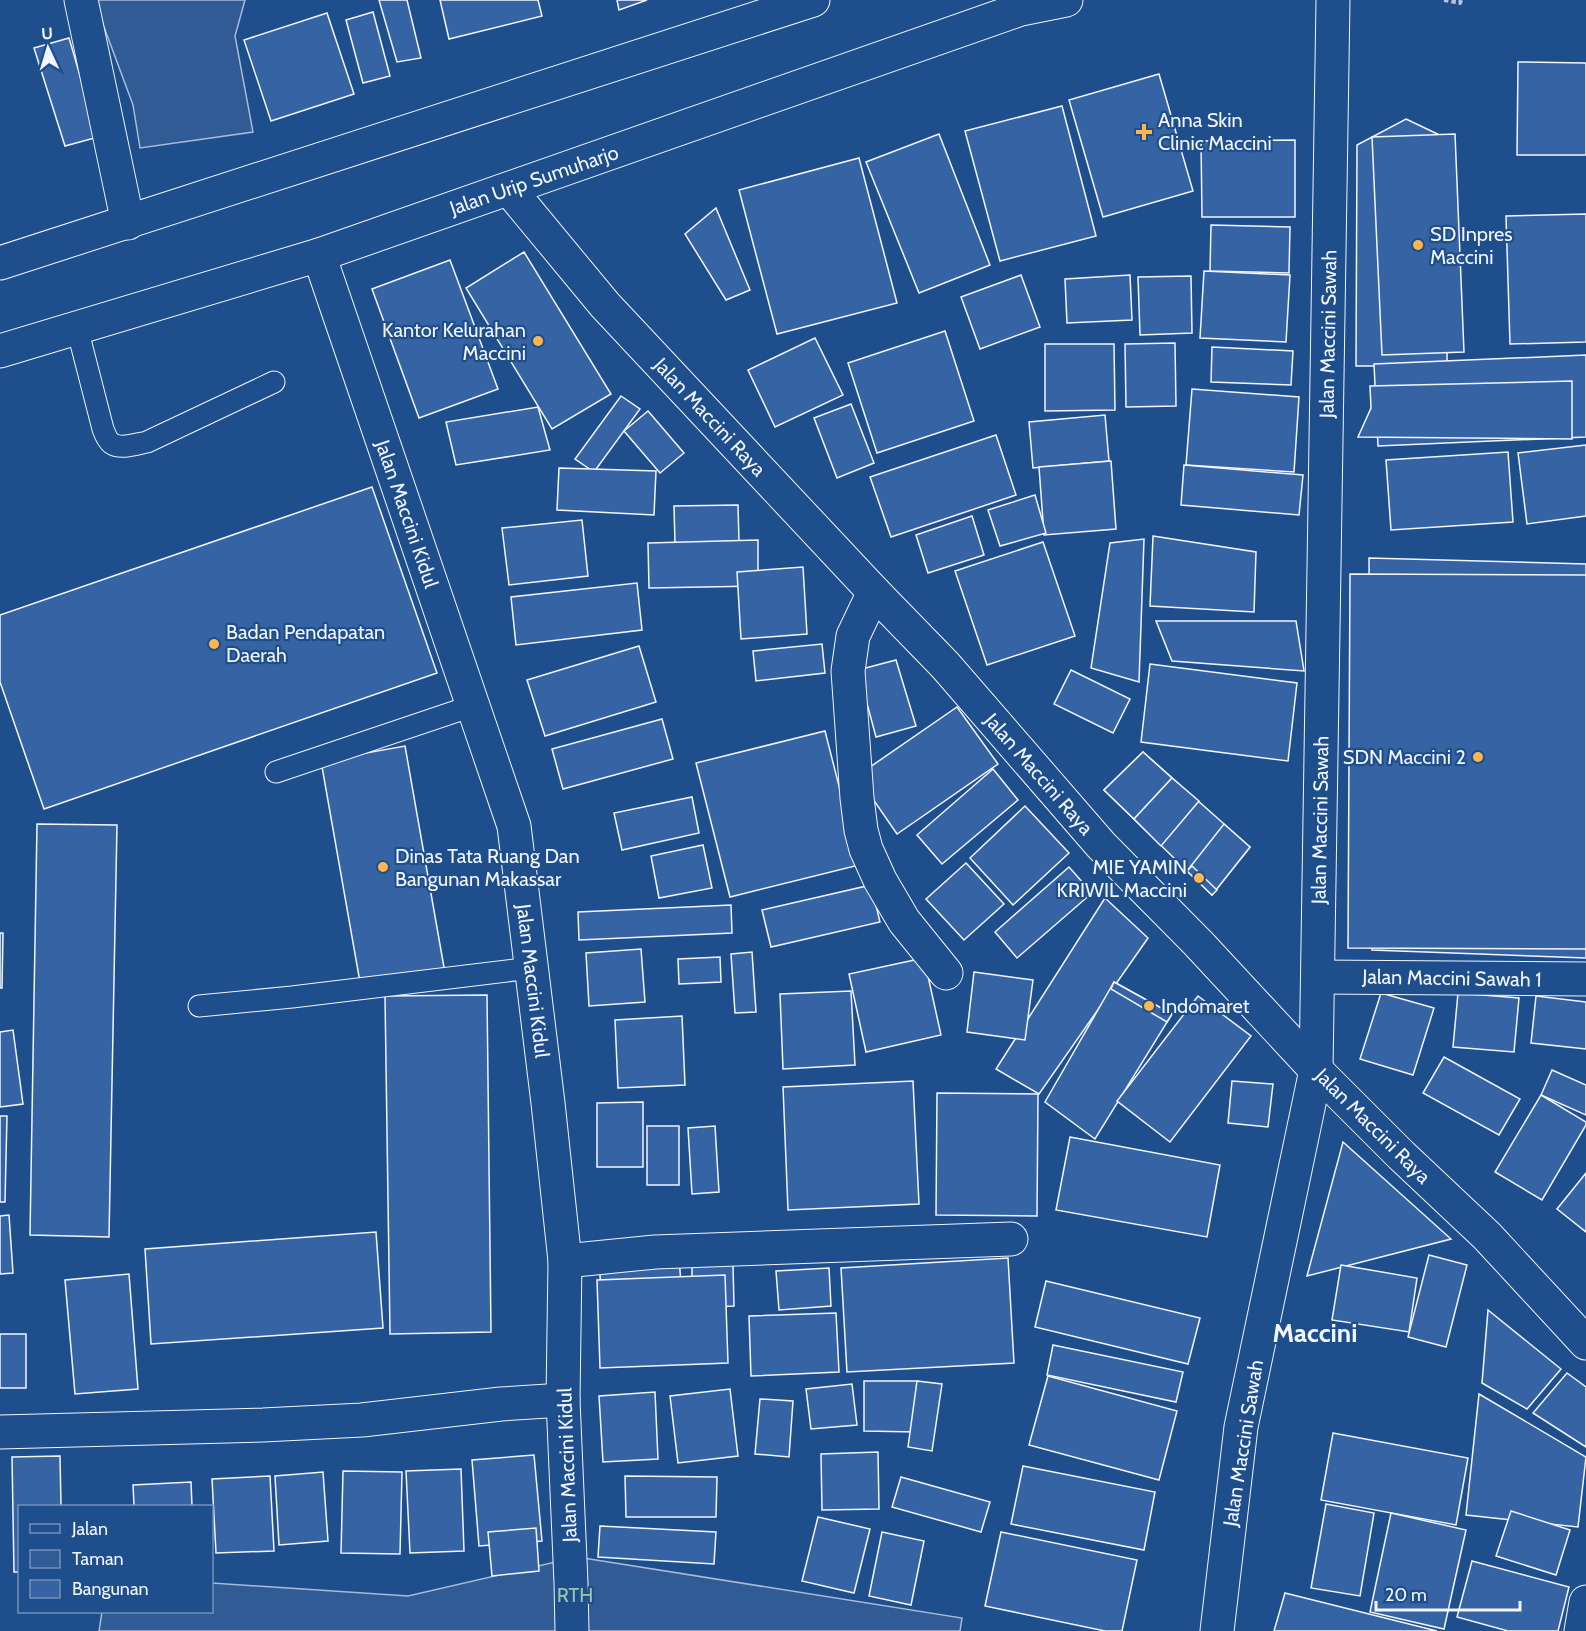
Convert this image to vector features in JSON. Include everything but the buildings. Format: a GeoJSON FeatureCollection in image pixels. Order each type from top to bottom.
{"type":"FeatureCollection","features":[{"type":"Feature","properties":{"kind":"main road"},"geometry":{"type":"LineString","coordinates":[[81,0],[128,223]]}},
{"type":"Feature","properties":{"kind":"main road"},"geometry":{"type":"LineString","coordinates":[[0,263],[813,0]]}},
{"type":"Feature","properties":{"kind":"main road","name":"Jalan Urip Sumuharjo"},"geometry":{"type":"LineString","coordinates":[[0,351],[319,255],[1021,9],[1066,0]]}},
{"type":"Feature","properties":{"kind":"main road","name":"Jalan Maccini Sawah"},"geometry":{"type":"LineString","coordinates":[[1216,1631],[1241,1427],[1316,1070],[1333,0]]}},
{"type":"Feature","properties":{"kind":"main road","name":"Jalan Maccini Raya"},"geometry":{"type":"LineString","coordinates":[[509,189],[605,305],[945,665],[1101,845],[1316,1070],[1486,1236],[1586,1343]]}},
{"type":"Feature","properties":{"kind":"main road","name":"Jalan Maccini Kidul"},"geometry":{"type":"LineString","coordinates":[[319,255],[514,826],[565,1261],[563,1400],[572,1631]]}},
{"type":"Feature","properties":{"kind":"main road"},"geometry":{"type":"LineString","coordinates":[[874,592],[853,636],[848,671],[856,798],[861,830],[866,849],[880,880],[903,921],[946,973]]}},
{"type":"Feature","properties":{"kind":"main road","name":"Jalan Maccini Sawah 1"},"geometry":{"type":"LineString","coordinates":[[1318,977],[1586,979]]}},
{"type":"Feature","properties":{"kind":"main road"},"geometry":{"type":"LineString","coordinates":[[565,1261],[655,1252],[1011,1239]]}},
{"type":"Feature","properties":{"kind":"main road"},"geometry":{"type":"LineString","coordinates":[[0,1432],[362,1420],[501,1404],[563,1400]]}},
{"type":"Feature","properties":{"kind":"main road"},"geometry":{"type":"LineString","coordinates":[[1581,1631],[1586,1602]]}},
{"type":"Feature","properties":{"kind":"lane"},"geometry":{"type":"LineString","coordinates":[[77,328],[103,429],[109,442],[113,445],[128,446],[147,442],[274,382]]}},
{"type":"Feature","properties":{"kind":"lane"},"geometry":{"type":"LineString","coordinates":[[276,772],[472,706]]}},
{"type":"Feature","properties":{"kind":"lane"},"geometry":{"type":"LineString","coordinates":[[199,1006],[531,968]]}},
{"type":"Feature","properties":{"kind":"path"},"geometry":{"type":"LineString","coordinates":[[1444,0],[1460,3],[1461,0]]}},
{"type":"Feature","properties":{"kind":"green space"},"geometry":{"type":"Polygon","coordinates":[[[94,0],[245,0],[235,36],[253,132],[140,148],[133,105],[94,0]]]}},
{"type":"Feature","properties":{"kind":"green space","name":"RTH"},"geometry":{"type":"Polygon","coordinates":[[[577,1557],[962,1618],[960,1631],[99,1631],[102,1613],[213,1613],[213,1583],[408,1596],[577,1557]]]}},
{"type":"Feature","properties":{"kind":"place","name":"Anna Skin Clinic Maccini"},"geometry":{"type":"Point","coordinates":[1144,132]}},
{"type":"Feature","properties":{"kind":"place","name":"SD Inpres Maccini"},"geometry":{"type":"Point","coordinates":[1418,245]}},
{"type":"Feature","properties":{"kind":"place","name":"Kantor Kelurahan Maccini"},"geometry":{"type":"Point","coordinates":[538,341]}},
{"type":"Feature","properties":{"kind":"place","name":"Badan Pendapatan Daerah"},"geometry":{"type":"Point","coordinates":[214,644]}},
{"type":"Feature","properties":{"kind":"place","name":"SDN Maccini 2"},"geometry":{"type":"Point","coordinates":[1478,757]}},
{"type":"Feature","properties":{"kind":"place","name":"Dinas Tata Ruang Dan Bangunan Makassar"},"geometry":{"type":"Point","coordinates":[383,867]}},
{"type":"Feature","properties":{"kind":"place","name":"MIE YAMIN KRIWIL Maccini"},"geometry":{"type":"Point","coordinates":[1199,878]}},
{"type":"Feature","properties":{"kind":"place","name":"Indomaret"},"geometry":{"type":"Point","coordinates":[1149,1006]}},
{"type":"Feature","properties":{"kind":"district","name":"Maccini"},"geometry":{"type":"Point","coordinates":[1315,1333]}}]}
